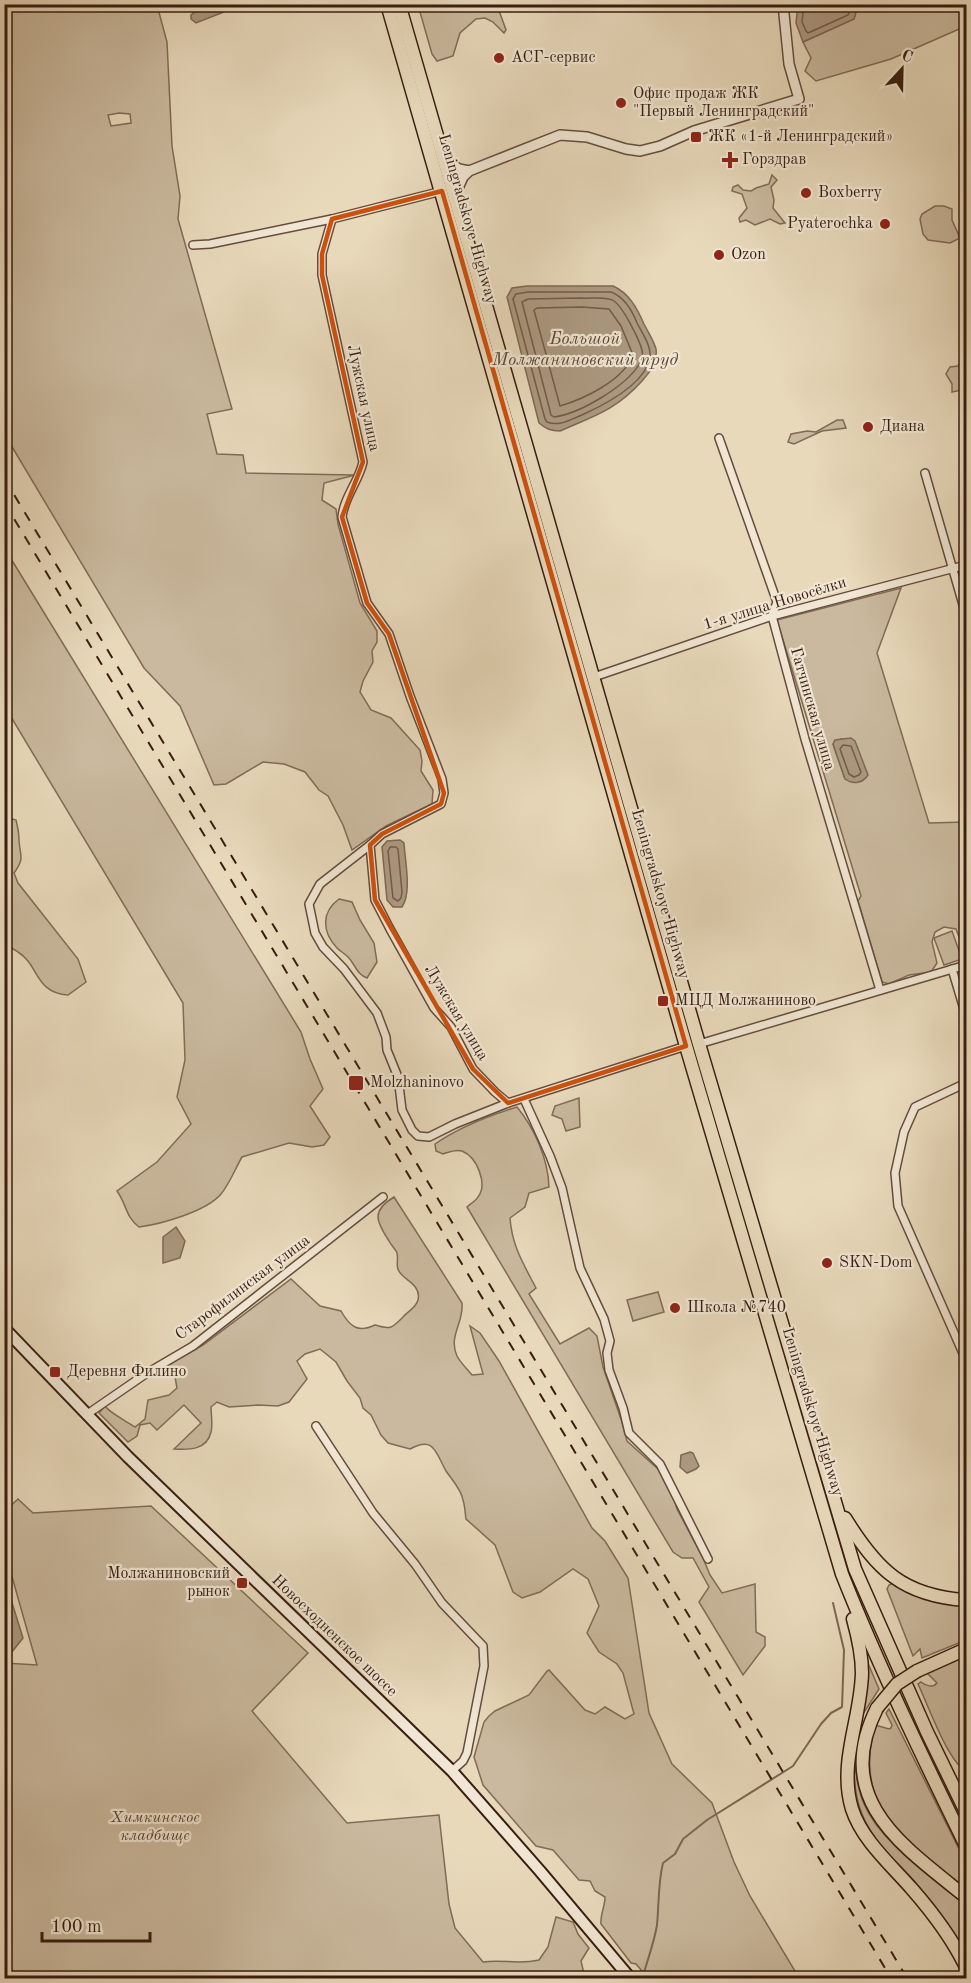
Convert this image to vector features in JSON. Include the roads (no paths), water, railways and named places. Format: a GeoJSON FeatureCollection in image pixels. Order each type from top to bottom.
{"type":"FeatureCollection","features":[{"type":"Feature","properties":{"kind":"highway","name":"Leningradskoye Highway"},"geometry":{"type":"LineString","coordinates":[[387,4],[693,1045],[855,1569],[927,1732],[966,1812]]}},
{"type":"Feature","properties":{"kind":"highway","name":"Leningradskoye Highway"},"geometry":{"type":"LineString","coordinates":[[399,4],[594,677],[693,1045],[842,1574],[910,1733],[966,1846]]}},
{"type":"Feature","properties":{"kind":"highway"},"geometry":{"type":"LineString","coordinates":[[836,1504],[872,1557],[901,1583],[917,1591],[936,1596],[966,1600]]}},
{"type":"Feature","properties":{"kind":"highway"},"geometry":{"type":"LineString","coordinates":[[842,1574],[860,1647],[862,1674],[847,1768],[852,1810],[869,1840],[939,1921],[966,1967]]}},
{"type":"Feature","properties":{"kind":"highway"},"geometry":{"type":"LineString","coordinates":[[966,1649],[917,1671],[897,1684],[877,1708],[867,1730],[862,1763],[864,1782],[877,1815],[895,1838],[966,1897]]}},
{"type":"Feature","properties":{"kind":"main road","name":"Новосходненское шоссе"},"geometry":{"type":"LineString","coordinates":[[4,1328],[86,1415],[452,1771],[630,1978]]}},
{"type":"Feature","properties":{"kind":"street"},"geometry":{"type":"LineString","coordinates":[[455,195],[463,177],[469,171],[560,135],[587,137],[626,150],[640,151],[660,146],[694,131],[799,99],[789,64],[783,4]]}},
{"type":"Feature","properties":{"kind":"street"},"geometry":{"type":"LineString","coordinates":[[444,159],[459,169],[469,171]]}},
{"type":"Feature","properties":{"kind":"street"},"geometry":{"type":"LineString","coordinates":[[193,244],[210,244],[332,219],[441,191]]}},
{"type":"Feature","properties":{"kind":"street","name":"Лужская улица"},"geometry":{"type":"LineString","coordinates":[[332,219],[322,255],[322,275],[363,462],[360,474],[343,507],[342,517],[367,603],[389,634],[444,793],[441,804],[382,834],[320,884],[309,904],[315,933],[323,947],[362,990],[377,1013],[384,1032],[387,1050],[398,1077],[402,1110],[406,1120],[418,1136],[429,1137],[454,1124],[508,1103],[473,1069],[451,1027],[434,1008],[385,919],[375,900],[370,845]]}},
{"type":"Feature","properties":{"kind":"street","name":"Гатчинская улица"},"geometry":{"type":"LineString","coordinates":[[719,438],[777,602],[772,616],[804,734],[880,990]]}},
{"type":"Feature","properties":{"kind":"street"},"geometry":{"type":"LineString","coordinates":[[925,473],[966,615]]}},
{"type":"Feature","properties":{"kind":"street","name":"1-я улица Новосёлки"},"geometry":{"type":"LineString","coordinates":[[594,677],[772,616],[966,566]]}},
{"type":"Feature","properties":{"kind":"street"},"geometry":{"type":"LineString","coordinates":[[508,1103],[693,1045],[966,965]]}},
{"type":"Feature","properties":{"kind":"street"},"geometry":{"type":"LineString","coordinates":[[952,969],[966,1016]]}},
{"type":"Feature","properties":{"kind":"street"},"geometry":{"type":"LineString","coordinates":[[966,1083],[915,1107],[904,1132],[895,1173],[898,1206],[966,1360]]}},
{"type":"Feature","properties":{"kind":"street"},"geometry":{"type":"LineString","coordinates":[[524,1099],[562,1188],[580,1268],[604,1319],[610,1341],[607,1353],[609,1370],[623,1408],[629,1433],[660,1464],[708,1559]]}},
{"type":"Feature","properties":{"kind":"street","name":"Старофилинская улица"},"geometry":{"type":"LineString","coordinates":[[86,1415],[147,1373],[193,1346],[383,1197]]}},
{"type":"Feature","properties":{"kind":"street"},"geometry":{"type":"LineString","coordinates":[[316,1426],[373,1513],[415,1564],[442,1603],[483,1646],[484,1666],[467,1753],[463,1761],[452,1771]]}},
{"type":"Feature","properties":{"kind":"water"},"geometry":{"type":"Polygon","coordinates":[[[798,4],[858,5],[854,19],[803,42],[796,23],[798,4]]]}},
{"type":"Feature","properties":{"kind":"water"},"geometry":{"type":"Polygon","coordinates":[[[219,6],[225,9],[224,12],[196,23],[191,19],[193,13],[219,6]]]}},
{"type":"Feature","properties":{"kind":"water","name":"Большой Молжаниновский пруд"},"geometry":{"type":"Polygon","coordinates":[[[613,286],[619,289],[635,307],[655,346],[655,362],[642,381],[614,406],[560,431],[551,430],[539,423],[507,297],[512,288],[613,286]]]}},
{"type":"Feature","properties":{"kind":"water"},"geometry":{"type":"Polygon","coordinates":[[[851,738],[855,741],[868,775],[858,782],[845,779],[833,744],[835,740],[851,738]]]}},
{"type":"Feature","properties":{"kind":"water"},"geometry":{"type":"Polygon","coordinates":[[[400,840],[404,843],[407,894],[402,907],[393,907],[387,900],[382,847],[387,841],[400,840]]]}},
{"type":"Feature","properties":{"kind":"water"},"geometry":{"type":"Polygon","coordinates":[[[176,1227],[185,1241],[180,1258],[163,1263],[163,1237],[176,1227]]]}},
{"type":"Feature","properties":{"kind":"water"},"geometry":{"type":"Polygon","coordinates":[[[693,1453],[699,1466],[687,1473],[680,1467],[681,1455],[693,1453]]]}},
{"type":"Feature","properties":{"kind":"water"},"geometry":{"type":"Polygon","coordinates":[[[4,1577],[23,1638],[11,1653],[5,1646],[4,1577]]]}},
{"type":"Feature","properties":{"kind":"waterway"},"geometry":{"type":"LineString","coordinates":[[643,1976],[657,1925],[663,1863],[675,1854],[683,1839],[707,1820],[793,1766],[821,1724],[831,1713],[842,1707],[844,1650],[833,1603]]}},
{"type":"Feature","properties":{"kind":"railway"},"geometry":{"type":"LineString","coordinates":[[4,478],[907,1978]]}},
{"type":"Feature","properties":{"kind":"railway"},"geometry":{"type":"LineString","coordinates":[[4,502],[891,1978]]}},
{"type":"Feature","properties":{"kind":"place","name":"АСГ-сервис"},"geometry":{"type":"Point","coordinates":[499,58]}},
{"type":"Feature","properties":{"kind":"place","name":"Офис продаж ЖК \"Первый Ленинградский\""},"geometry":{"type":"Point","coordinates":[621,103]}},
{"type":"Feature","properties":{"kind":"place","name":"ЖК «1-й Ленинградский»"},"geometry":{"type":"Point","coordinates":[696,137]}},
{"type":"Feature","properties":{"kind":"place","name":"Горздрав"},"geometry":{"type":"Point","coordinates":[730,160]}},
{"type":"Feature","properties":{"kind":"place","name":"Boxberry"},"geometry":{"type":"Point","coordinates":[806,193]}},
{"type":"Feature","properties":{"kind":"place","name":"Pyaterochka"},"geometry":{"type":"Point","coordinates":[885,224]}},
{"type":"Feature","properties":{"kind":"place","name":"Ozon"},"geometry":{"type":"Point","coordinates":[719,255]}},
{"type":"Feature","properties":{"kind":"place","name":"Диана"},"geometry":{"type":"Point","coordinates":[868,427]}},
{"type":"Feature","properties":{"kind":"place","name":"МЦД Молжаниново"},"geometry":{"type":"Point","coordinates":[663,1001]}},
{"type":"Feature","properties":{"kind":"place","name":"Molzhaninovo"},"geometry":{"type":"Point","coordinates":[356,1083]}},
{"type":"Feature","properties":{"kind":"place","name":"SKN-Dom"},"geometry":{"type":"Point","coordinates":[827,1263]}},
{"type":"Feature","properties":{"kind":"place","name":"Школа №740"},"geometry":{"type":"Point","coordinates":[675,1308]}},
{"type":"Feature","properties":{"kind":"place","name":"Деревня Филино"},"geometry":{"type":"Point","coordinates":[55,1372]}},
{"type":"Feature","properties":{"kind":"place","name":"Молжаниновский рынок"},"geometry":{"type":"Point","coordinates":[242,1583]}},
{"type":"Feature","properties":{"kind":"park label","name":"Химкинское кладбище"},"geometry":{"type":"Point","coordinates":[155,1827]}}]}
